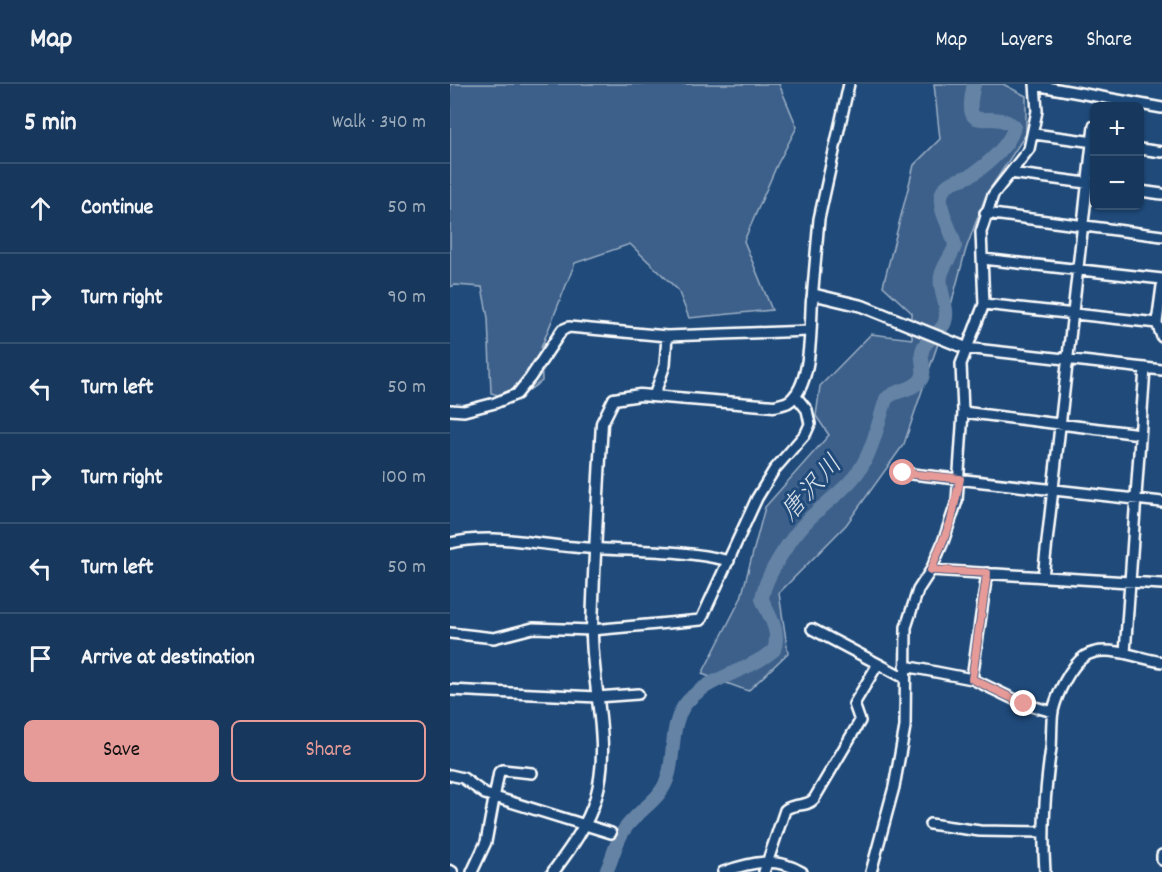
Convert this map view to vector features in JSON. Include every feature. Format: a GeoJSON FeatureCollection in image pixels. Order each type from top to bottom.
{"type":"FeatureCollection","features":[{"type":"Feature","properties":{"kind":"street"},"geometry":{"type":"LineString","coordinates":[[553,872],[584,825],[596,796],[600,771],[601,744],[592,630],[594,548],[602,423],[606,411],[614,399],[622,396],[654,396],[774,406],[788,402],[795,395],[802,384],[809,352],[819,219],[849,84]]}},
{"type":"Feature","properties":{"kind":"street"},"geometry":{"type":"LineString","coordinates":[[871,872],[894,787],[905,727],[906,627],[911,608],[931,570],[951,521],[960,479],[963,412],[961,364],[984,304],[981,232],[985,213],[993,195],[1029,149],[1034,134],[1037,111],[1035,85],[1097,101],[1162,108]]}},
{"type":"Feature","properties":{"kind":"street"},"geometry":{"type":"LineString","coordinates":[[1034,134],[1090,141]]}},
{"type":"Feature","properties":{"kind":"street"},"geometry":{"type":"LineString","coordinates":[[1144,150],[1162,152]]}},
{"type":"Feature","properties":{"kind":"street"},"geometry":{"type":"LineString","coordinates":[[1010,173],[1090,184]]}},
{"type":"Feature","properties":{"kind":"street"},"geometry":{"type":"LineString","coordinates":[[1043,577],[1054,490],[1066,359],[1083,225],[1090,189]]}},
{"type":"Feature","properties":{"kind":"street"},"geometry":{"type":"LineString","coordinates":[[1144,191],[1162,194]]}},
{"type":"Feature","properties":{"kind":"street"},"geometry":{"type":"LineString","coordinates":[[985,213],[1162,236]]}},
{"type":"Feature","properties":{"kind":"street"},"geometry":{"type":"LineString","coordinates":[[983,259],[1162,279]]}},
{"type":"Feature","properties":{"kind":"street"},"geometry":{"type":"LineString","coordinates":[[1162,286],[1157,323],[1162,337]]}},
{"type":"Feature","properties":{"kind":"street"},"geometry":{"type":"LineString","coordinates":[[812,300],[820,295],[862,306],[966,348],[1162,370]]}},
{"type":"Feature","properties":{"kind":"street"},"geometry":{"type":"LineString","coordinates":[[984,304],[1157,323]]}},
{"type":"Feature","properties":{"kind":"street"},"geometry":{"type":"LineString","coordinates":[[450,410],[465,411],[517,394],[562,330],[568,327],[667,336],[809,331]]}},
{"type":"Feature","properties":{"kind":"street"},"geometry":{"type":"LineString","coordinates":[[654,396],[665,365],[667,336]]}},
{"type":"Feature","properties":{"kind":"street"},"geometry":{"type":"LineString","coordinates":[[1125,653],[1128,582],[1145,368]]}},
{"type":"Feature","properties":{"kind":"street"},"geometry":{"type":"LineString","coordinates":[[450,633],[494,638],[533,628],[592,630],[701,620],[757,498],[774,470],[806,433],[810,424],[807,411],[795,395]]}},
{"type":"Feature","properties":{"kind":"street"},"geometry":{"type":"LineString","coordinates":[[963,412],[1140,434]]}},
{"type":"Feature","properties":{"kind":"street"},"geometry":{"type":"LineString","coordinates":[[903,473],[1162,502]]}},
{"type":"Feature","properties":{"kind":"street"},"geometry":{"type":"LineString","coordinates":[[450,543],[482,538],[594,548],[698,553],[729,561]]}},
{"type":"Feature","properties":{"kind":"street"},"geometry":{"type":"LineString","coordinates":[[931,570],[1162,584]]}},
{"type":"Feature","properties":{"kind":"street"},"geometry":{"type":"LineString","coordinates":[[972,679],[987,573]]}},
{"type":"Feature","properties":{"kind":"street"},"geometry":{"type":"LineString","coordinates":[[812,629],[905,678]]}},
{"type":"Feature","properties":{"kind":"street"},"geometry":{"type":"LineString","coordinates":[[1045,872],[1042,832],[1044,792],[1053,712],[1067,680],[1085,657],[1097,652],[1125,653],[1162,662]]}},
{"type":"Feature","properties":{"kind":"street"},"geometry":{"type":"LineString","coordinates":[[764,872],[785,810],[789,807],[810,804],[860,721],[854,704],[878,664]]}},
{"type":"Feature","properties":{"kind":"street"},"geometry":{"type":"LineString","coordinates":[[905,666],[972,679],[1024,704],[1053,712]]}},
{"type":"Feature","properties":{"kind":"street"},"geometry":{"type":"LineString","coordinates":[[450,690],[597,697],[638,694]]}},
{"type":"Feature","properties":{"kind":"street"},"geometry":{"type":"LineString","coordinates":[[472,872],[486,842],[497,777],[502,770],[532,773]]}},
{"type":"Feature","properties":{"kind":"street"},"geometry":{"type":"LineString","coordinates":[[450,775],[463,778],[476,790],[495,797],[611,833]]}},
{"type":"Feature","properties":{"kind":"street"},"geometry":{"type":"LineString","coordinates":[[930,824],[980,831],[1042,832]]}},
{"type":"Feature","properties":{"kind":"street"},"geometry":{"type":"LineString","coordinates":[[1162,855],[1162,860]]}},
{"type":"Feature","properties":{"kind":"street"},"geometry":{"type":"LineString","coordinates":[[723,872],[768,861],[783,862],[802,872]]}},
{"type":"Feature","properties":{"kind":"shaded area"},"geometry":{"type":"Polygon","coordinates":[[[450,84],[779,84],[797,127],[777,165],[744,241],[772,310],[689,318],[678,290],[630,244],[575,263],[541,348],[542,381],[515,400],[491,393],[488,318],[482,287],[455,285],[450,287],[450,84]]]}},
{"type":"Feature","properties":{"kind":"shaded area"},"geometry":{"type":"Polygon","coordinates":[[[934,84],[1003,84],[1026,96],[1026,134],[986,195],[966,249],[951,305],[904,444],[846,525],[779,593],[788,653],[748,691],[702,674],[741,598],[765,507],[829,435],[816,416],[820,386],[871,334],[912,339],[912,313],[883,286],[914,165],[940,139],[934,84]]]}},
{"type":"Feature","properties":{"kind":"waterway","name":"唐沢川"},"geometry":{"type":"LineString","coordinates":[[606,872],[624,830],[656,797],[666,782],[671,764],[675,727],[687,702],[707,686],[753,664],[774,650],[775,630],[762,599],[773,569],[802,527],[847,486],[858,472],[871,446],[886,399],[915,385],[922,379],[922,351],[945,322],[946,311],[941,276],[955,246],[942,209],[942,191],[949,184],[973,174],[992,159],[1009,139],[1014,126],[1005,121],[974,117],[971,112],[974,84]]}},
{"type":"Feature","properties":{"kind":"route"},"geometry":{"type":"LineString","coordinates":[[903,473],[960,479],[951,521],[931,570],[987,573],[972,679],[1024,704]]}}]}
